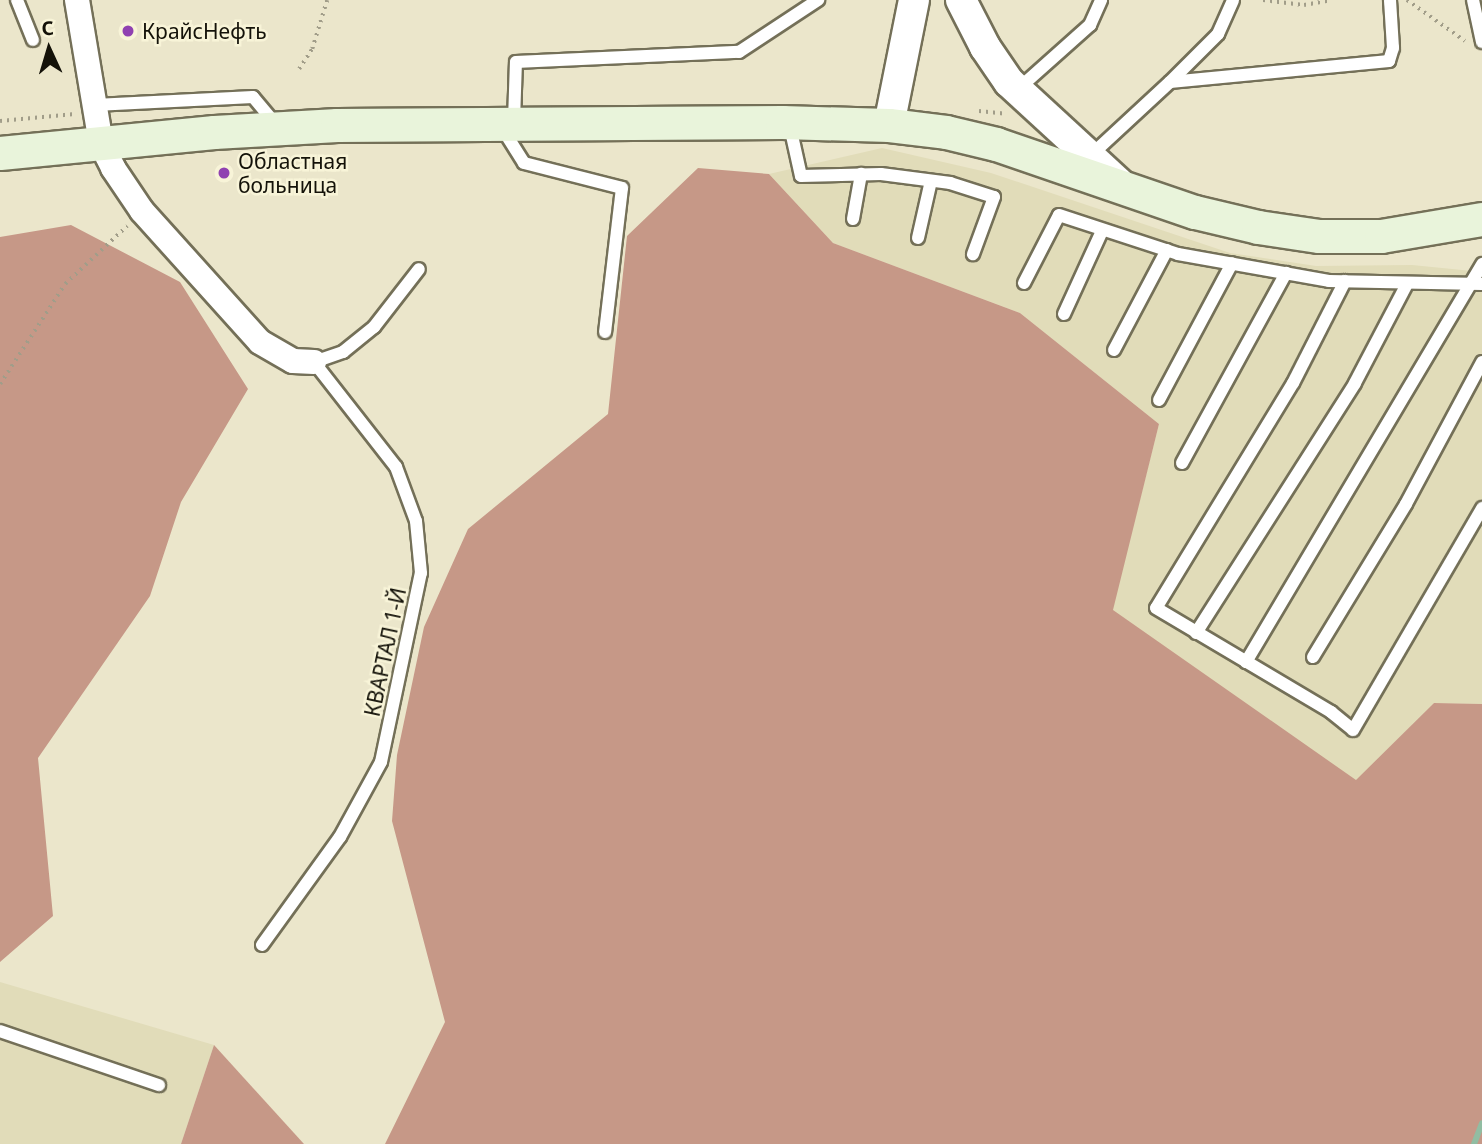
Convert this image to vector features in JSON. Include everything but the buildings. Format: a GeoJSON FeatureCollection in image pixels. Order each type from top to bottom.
{"type":"FeatureCollection","features":[{"type":"Feature","properties":{"kind":"main road"},"geometry":{"type":"LineString","coordinates":[[0,153],[279,128],[506,122],[789,122],[889,125],[946,132],[996,144],[1195,212],[1258,227],[1319,236],[1381,236],[1482,219]]}},
{"type":"Feature","properties":{"kind":"street"},"geometry":{"type":"LineString","coordinates":[[77,0],[89,109],[100,144],[142,211],[260,342],[293,361],[314,362]]}},
{"type":"Feature","properties":{"kind":"street"},"geometry":{"type":"LineString","coordinates":[[889,125],[914,0]]}},
{"type":"Feature","properties":{"kind":"street"},"geometry":{"type":"LineString","coordinates":[[961,0],[985,47],[1017,90],[1124,187]]}},
{"type":"Feature","properties":{"kind":"lane"},"geometry":{"type":"LineString","coordinates":[[16,0],[33,40]]}},
{"type":"Feature","properties":{"kind":"lane"},"geometry":{"type":"LineString","coordinates":[[605,332],[622,188],[524,163],[506,122],[516,62],[738,52],[818,0]]}},
{"type":"Feature","properties":{"kind":"lane"},"geometry":{"type":"LineString","coordinates":[[1017,90],[1090,25],[1101,0]]}},
{"type":"Feature","properties":{"kind":"lane"},"geometry":{"type":"LineString","coordinates":[[1089,158],[1218,34],[1233,0]]}},
{"type":"Feature","properties":{"kind":"lane"},"geometry":{"type":"LineString","coordinates":[[1170,82],[1389,61],[1393,48],[1390,0]]}},
{"type":"Feature","properties":{"kind":"lane"},"geometry":{"type":"LineString","coordinates":[[1473,0],[1477,44]]}},
{"type":"Feature","properties":{"kind":"lane"},"geometry":{"type":"LineString","coordinates":[[89,109],[253,97],[279,128]]}},
{"type":"Feature","properties":{"kind":"lane"},"geometry":{"type":"LineString","coordinates":[[789,122],[801,176],[860,174],[931,180],[994,197],[973,254]]}},
{"type":"Feature","properties":{"kind":"lane"},"geometry":{"type":"LineString","coordinates":[[853,219],[860,174]]}},
{"type":"Feature","properties":{"kind":"lane"},"geometry":{"type":"LineString","coordinates":[[918,238],[931,180]]}},
{"type":"Feature","properties":{"kind":"lane"},"geometry":{"type":"LineString","coordinates":[[1024,283],[1059,215],[1167,250],[1286,273],[1345,281],[1476,283]]}},
{"type":"Feature","properties":{"kind":"lane"},"geometry":{"type":"LineString","coordinates":[[1064,314],[1102,231]]}},
{"type":"Feature","properties":{"kind":"lane"},"geometry":{"type":"LineString","coordinates":[[1114,350],[1167,250]]}},
{"type":"Feature","properties":{"kind":"lane"},"geometry":{"type":"LineString","coordinates":[[1159,400],[1232,263]]}},
{"type":"Feature","properties":{"kind":"lane"},"geometry":{"type":"LineString","coordinates":[[1246,663],[1476,283],[1482,264]]}},
{"type":"Feature","properties":{"kind":"lane"},"geometry":{"type":"LineString","coordinates":[[314,362],[343,352],[374,327],[419,269]]}},
{"type":"Feature","properties":{"kind":"lane"},"geometry":{"type":"LineString","coordinates":[[1181,463],[1286,273]]}},
{"type":"Feature","properties":{"kind":"lane"},"geometry":{"type":"LineString","coordinates":[[1345,281],[1293,383],[1156,608],[1331,712],[1353,730],[1482,508]]}},
{"type":"Feature","properties":{"kind":"lane"},"geometry":{"type":"LineString","coordinates":[[1196,633],[1354,383],[1407,284]]}},
{"type":"Feature","properties":{"kind":"lane","name":"КВАРТАЛ 1-Й"},"geometry":{"type":"LineString","coordinates":[[262,945],[340,837],[381,762],[421,573],[415,521],[396,467],[314,362]]}},
{"type":"Feature","properties":{"kind":"lane"},"geometry":{"type":"LineString","coordinates":[[1313,657],[1406,504],[1482,362]]}},
{"type":"Feature","properties":{"kind":"lane"},"geometry":{"type":"LineString","coordinates":[[0,1031],[159,1085]]}},
{"type":"Feature","properties":{"kind":"path"},"geometry":{"type":"LineString","coordinates":[[299,69],[312,49],[327,0]]}},
{"type":"Feature","properties":{"kind":"path"},"geometry":{"type":"LineString","coordinates":[[1263,0],[1304,5],[1331,0]]}},
{"type":"Feature","properties":{"kind":"path"},"geometry":{"type":"LineString","coordinates":[[1407,0],[1477,44]]}},
{"type":"Feature","properties":{"kind":"path"},"geometry":{"type":"LineString","coordinates":[[0,121],[89,109]]}},
{"type":"Feature","properties":{"kind":"path"},"geometry":{"type":"LineString","coordinates":[[0,384],[65,284],[142,211]]}},
{"type":"Feature","properties":{"kind":"shaded area"},"geometry":{"type":"Polygon","coordinates":[[[882,148],[991,173],[1230,253],[1316,266],[1412,265],[1482,272],[1482,704],[1434,703],[1356,781],[1112,610],[1159,424],[1020,313],[833,243],[769,174],[882,148]]]}},
{"type":"Feature","properties":{"kind":"shaded area"},"geometry":{"type":"Polygon","coordinates":[[[698,168],[769,174],[833,243],[1020,313],[1159,424],[1113,610],[1356,780],[1434,703],[1482,704],[1482,1144],[385,1144],[445,1022],[392,821],[397,755],[424,627],[468,529],[608,414],[627,236],[698,168]]]}},
{"type":"Feature","properties":{"kind":"shaded area"},"geometry":{"type":"Polygon","coordinates":[[[71,225],[180,282],[248,389],[181,502],[150,596],[38,758],[53,916],[0,962],[0,237],[71,225]]]}},
{"type":"Feature","properties":{"kind":"shaded area"},"geometry":{"type":"Polygon","coordinates":[[[0,982],[214,1045],[181,1144],[0,1144],[0,982]]]}},
{"type":"Feature","properties":{"kind":"shaded area"},"geometry":{"type":"Polygon","coordinates":[[[214,1045],[304,1144],[181,1144],[214,1045]]]}},
{"type":"Feature","properties":{"kind":"waterway"},"geometry":{"type":"LineString","coordinates":[[1474,1144],[1482,1123]]}},
{"type":"Feature","properties":{"kind":"place","name":"КрайсНефть"},"geometry":{"type":"Point","coordinates":[128,31]}},
{"type":"Feature","properties":{"kind":"place","name":"Областная больница"},"geometry":{"type":"Point","coordinates":[224,173]}}]}
